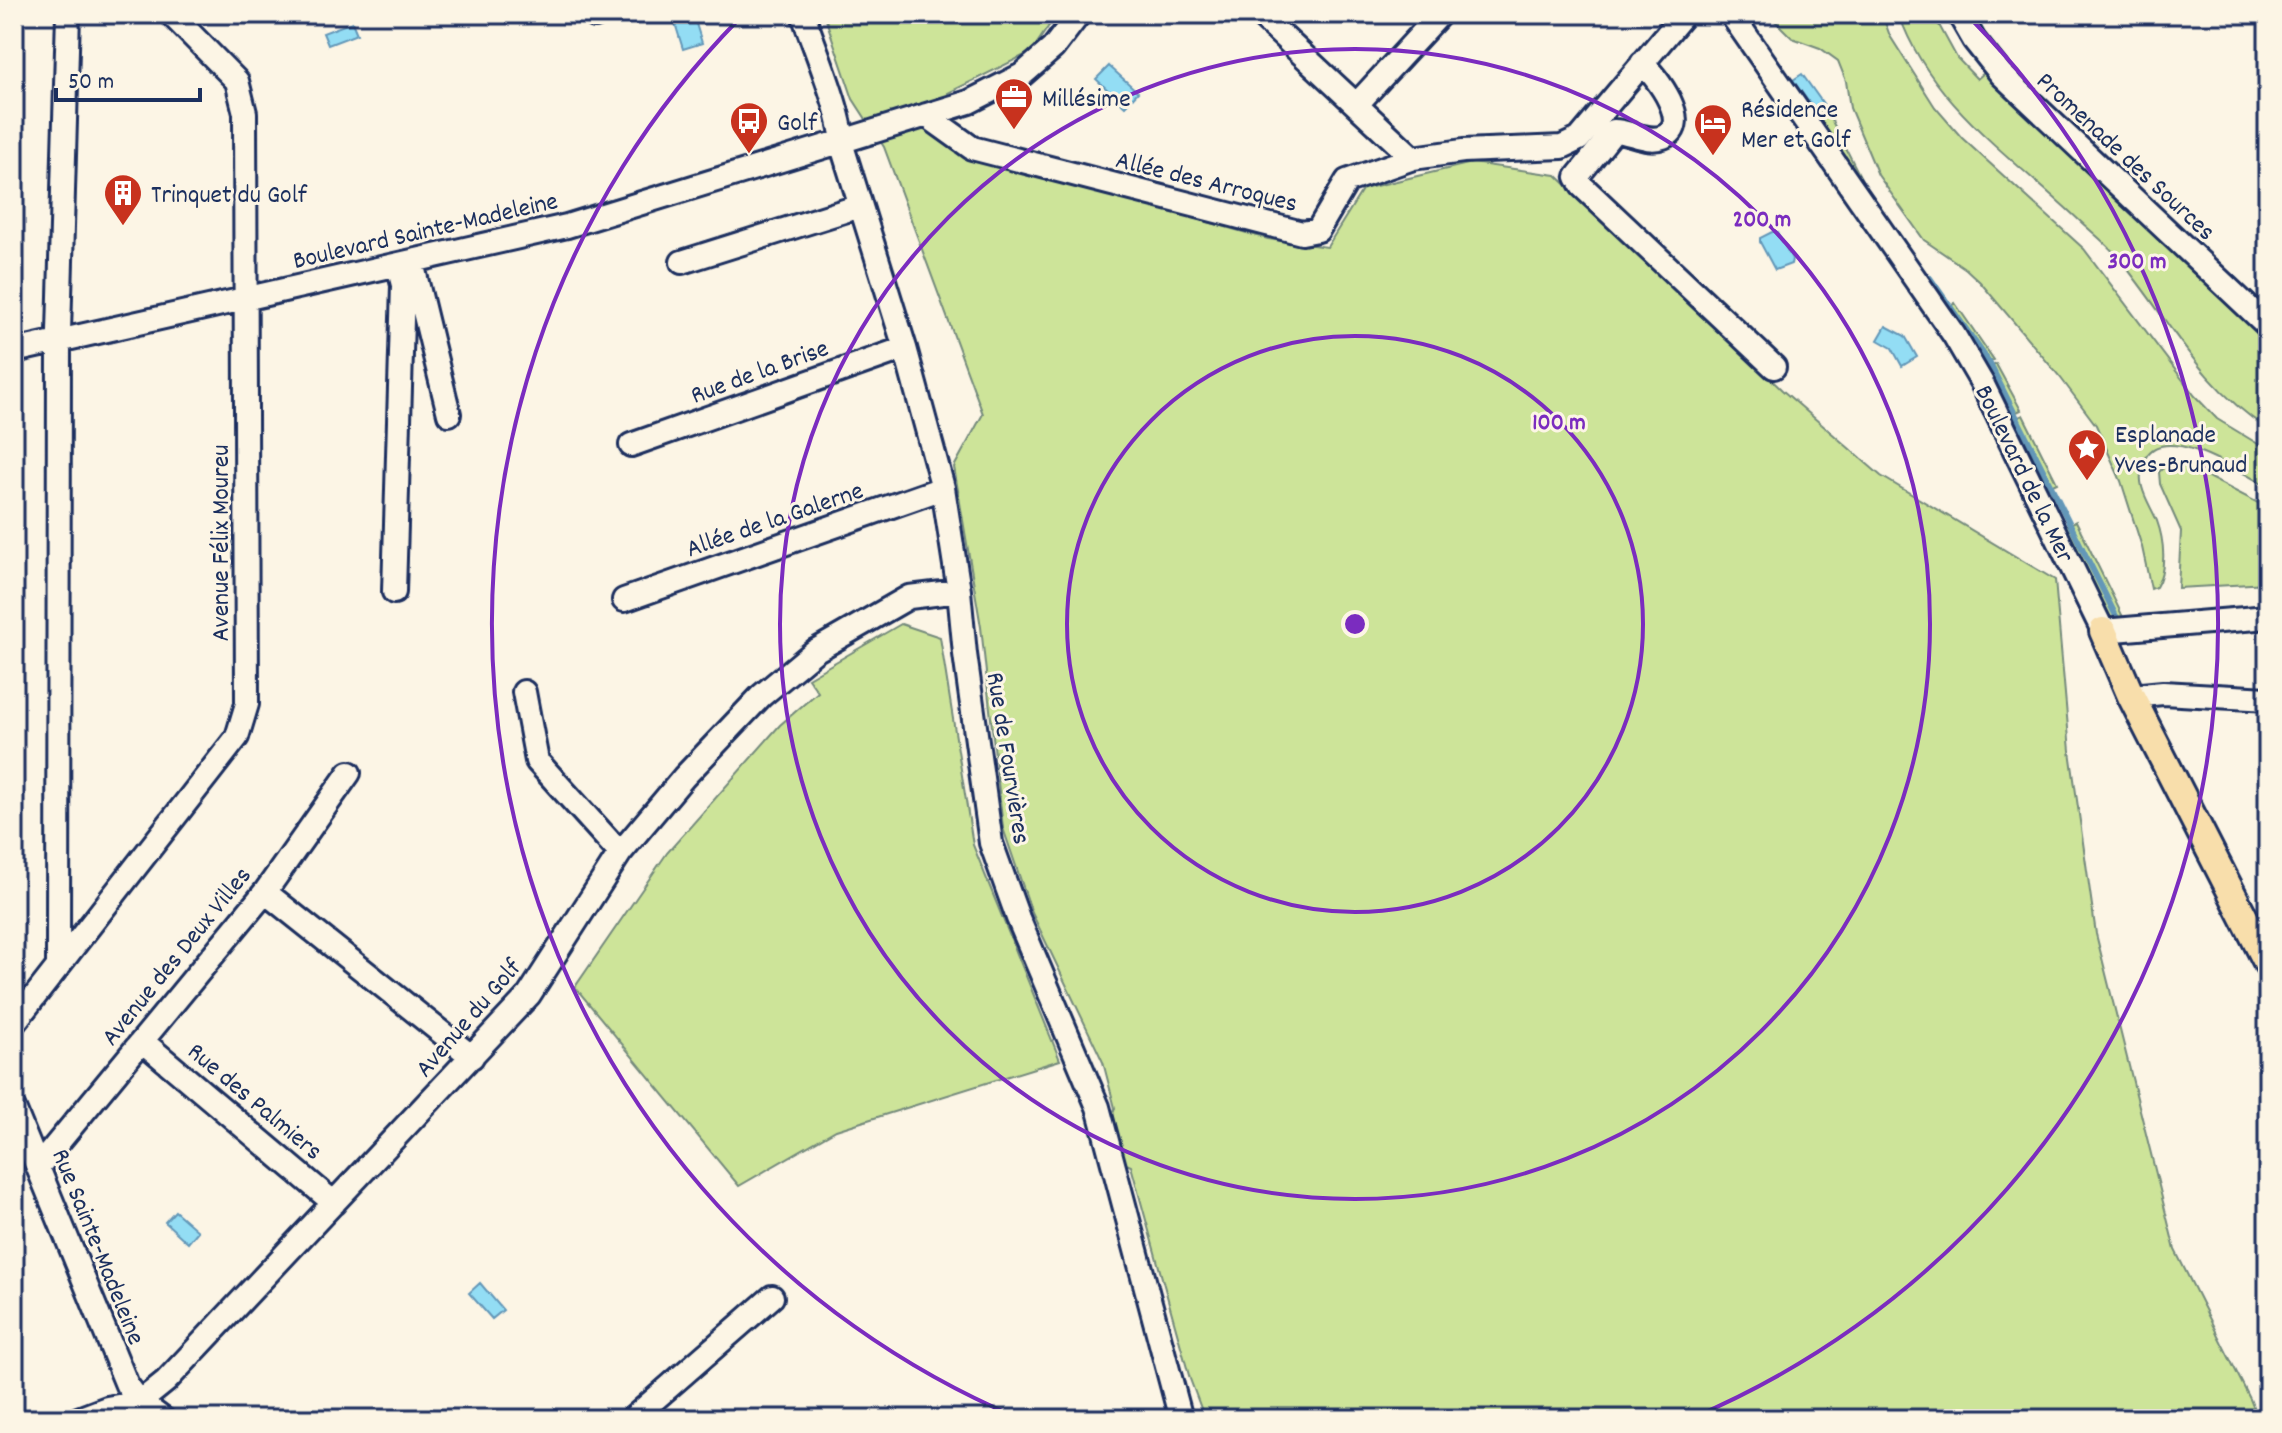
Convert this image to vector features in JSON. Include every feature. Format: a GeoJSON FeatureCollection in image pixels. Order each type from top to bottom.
{"type":"FeatureCollection","features":[{"type":"Feature","properties":{"kind":"main road","name":"Boulevard de la Mer"},"geometry":{"type":"LineString","coordinates":[[2103,631],[2131,696],[2268,964]]}},
{"type":"Feature","properties":{"kind":"street"},"geometry":{"type":"LineString","coordinates":[[58,967],[59,341],[68,14]]}},
{"type":"Feature","properties":{"kind":"street","name":"Avenue Félix Moureu"},"geometry":{"type":"LineString","coordinates":[[14,1023],[237,737],[247,704],[245,113],[237,81],[171,14]]}},
{"type":"Feature","properties":{"kind":"street"},"geometry":{"type":"LineString","coordinates":[[803,14],[843,139]]}},
{"type":"Feature","properties":{"kind":"street","name":"Boulevard Sainte-Madeleine"},"geometry":{"type":"LineString","coordinates":[[14,351],[567,226],[969,102],[1022,75],[1053,48],[1079,14]]}},
{"type":"Feature","properties":{"kind":"street"},"geometry":{"type":"LineString","coordinates":[[1259,14],[1413,158]]}},
{"type":"Feature","properties":{"kind":"street"},"geometry":{"type":"LineString","coordinates":[[1357,104],[1440,14]]}},
{"type":"Feature","properties":{"kind":"street","name":"Allée des Arroques"},"geometry":{"type":"LineString","coordinates":[[926,115],[972,148],[1302,233],[1318,230],[1347,181],[1413,158],[1463,151],[1562,147],[1579,139],[1684,14]]}},
{"type":"Feature","properties":{"kind":"street","name":"Boulevard de la Mer"},"geometry":{"type":"LineString","coordinates":[[1731,14],[1954,335],[1982,383],[2103,631]]}},
{"type":"Feature","properties":{"kind":"street","name":"Promenade des Sources"},"geometry":{"type":"LineString","coordinates":[[1959,14],[1974,40],[2001,74],[2268,326]]}},
{"type":"Feature","properties":{"kind":"street"},"geometry":{"type":"LineString","coordinates":[[1642,63],[1652,72],[1673,109],[1676,121],[1673,130],[1664,137],[1652,139],[1626,131],[1614,131],[1577,177],[1582,186],[1774,367]]}},
{"type":"Feature","properties":{"kind":"street","name":"Rue de Fourvières"},"geometry":{"type":"LineString","coordinates":[[843,139],[843,149],[905,348],[943,488],[991,843],[1018,918],[1098,1107],[1181,1419]]}},
{"type":"Feature","properties":{"kind":"street"},"geometry":{"type":"LineString","coordinates":[[682,262],[860,206]]}},
{"type":"Feature","properties":{"kind":"street"},"geometry":{"type":"LineString","coordinates":[[405,264],[449,414]]}},
{"type":"Feature","properties":{"kind":"street"},"geometry":{"type":"LineString","coordinates":[[394,592],[405,264]]}},
{"type":"Feature","properties":{"kind":"street","name":"Rue de la Brise"},"geometry":{"type":"LineString","coordinates":[[631,445],[905,348]]}},
{"type":"Feature","properties":{"kind":"street","name":"Allée de la Galerne"},"geometry":{"type":"LineString","coordinates":[[624,600],[943,488]]}},
{"type":"Feature","properties":{"kind":"street","name":"Avenue du Golf"},"geometry":{"type":"LineString","coordinates":[[78,1419],[107,1408],[140,1402],[166,1381],[529,995],[620,853],[684,777],[761,696],[815,651],[909,597],[959,591]]}},
{"type":"Feature","properties":{"kind":"street"},"geometry":{"type":"LineString","coordinates":[[2103,631],[2268,617]]}},
{"type":"Feature","properties":{"kind":"street"},"geometry":{"type":"LineString","coordinates":[[524,692],[537,761],[620,853]]}},
{"type":"Feature","properties":{"kind":"street"},"geometry":{"type":"LineString","coordinates":[[2131,696],[2163,693],[2268,699]]}},
{"type":"Feature","properties":{"kind":"street","name":"Avenue des Deux Villes"},"geometry":{"type":"LineString","coordinates":[[38,1167],[265,892],[349,773]]}},
{"type":"Feature","properties":{"kind":"street"},"geometry":{"type":"LineString","coordinates":[[265,892],[472,1057]]}},
{"type":"Feature","properties":{"kind":"street","name":"Rue des Palmiers"},"geometry":{"type":"LineString","coordinates":[[142,1041],[334,1203]]}},
{"type":"Feature","properties":{"kind":"street","name":"Rue Sainte-Madeleine"},"geometry":{"type":"LineString","coordinates":[[14,1109],[127,1385],[140,1402]]}},
{"type":"Feature","properties":{"kind":"street"},"geometry":{"type":"LineString","coordinates":[[632,1419],[772,1297]]}},
{"type":"Feature","properties":{"kind":"street"},"geometry":{"type":"LineString","coordinates":[[140,1402],[163,1419]]}},
{"type":"Feature","properties":{"kind":"green space"},"geometry":{"type":"Polygon","coordinates":[[[824,14],[1057,14],[1031,52],[948,93],[967,154],[1268,239],[1327,247],[1363,189],[1472,163],[1556,175],[1782,390],[1881,476],[2055,580],[2070,751],[2096,934],[2175,1250],[2258,1419],[1205,1419],[1190,1379],[1131,1166],[1118,1155],[1111,1120],[1115,1108],[1103,1062],[1032,913],[1003,828],[981,627],[954,467],[983,414],[884,147],[853,99],[824,14]]]}},
{"type":"Feature","properties":{"kind":"green space"},"geometry":{"type":"Polygon","coordinates":[[[1768,14],[1882,14],[1890,36],[1935,107],[1962,138],[2084,249],[2195,396],[2217,419],[2268,450],[2268,487],[2206,454],[2187,448],[2170,445],[2156,448],[2146,457],[2141,483],[2163,545],[2162,572],[2156,587],[2151,589],[2142,547],[2121,481],[2096,425],[1980,282],[1924,240],[1878,175],[1850,108],[1846,81],[1838,61],[1820,48],[1792,38],[1768,14]]]}},
{"type":"Feature","properties":{"kind":"green space"},"geometry":{"type":"Polygon","coordinates":[[[1899,14],[1933,14],[1957,58],[1977,79],[1985,72],[2268,336],[2268,429],[2243,411],[2203,370],[2113,251],[1976,128],[1952,102],[1913,46],[1899,14]]]}},
{"type":"Feature","properties":{"kind":"green space"},"geometry":{"type":"Polygon","coordinates":[[[1826,109],[1873,202],[1814,118],[1826,109]]]}},
{"type":"Feature","properties":{"kind":"green space"},"geometry":{"type":"Polygon","coordinates":[[[1955,303],[1994,360],[1983,366],[1947,309],[1955,303]]]}},
{"type":"Feature","properties":{"kind":"green space"},"geometry":{"type":"Polygon","coordinates":[[[1996,364],[2021,410],[2008,416],[1985,370],[1996,364]]]}},
{"type":"Feature","properties":{"kind":"green space"},"geometry":{"type":"Polygon","coordinates":[[[2023,415],[2057,483],[2044,489],[2010,421],[2023,415]]]}},
{"type":"Feature","properties":{"kind":"green space"},"geometry":{"type":"Polygon","coordinates":[[[2177,461],[2268,508],[2268,583],[2178,588],[2181,531],[2160,484],[2159,472],[2167,464],[2177,461]]]}},
{"type":"Feature","properties":{"kind":"green space"},"geometry":{"type":"Polygon","coordinates":[[[2076,521],[2124,619],[2110,620],[2063,527],[2076,521]]]}},
{"type":"Feature","properties":{"kind":"green space"},"geometry":{"type":"Polygon","coordinates":[[[901,624],[940,637],[973,845],[1060,1060],[836,1130],[739,1186],[575,987],[667,853],[780,725],[818,692],[808,678],[901,624]]]}},
{"type":"Feature","properties":{"kind":"water"},"geometry":{"type":"Polygon","coordinates":[[[693,14],[702,43],[683,49],[674,20],[693,14]]]}},
{"type":"Feature","properties":{"kind":"water"},"geometry":{"type":"Polygon","coordinates":[[[352,22],[357,34],[328,45],[323,33],[352,22]]]}},
{"type":"Feature","properties":{"kind":"water"},"geometry":{"type":"Polygon","coordinates":[[[1109,66],[1138,92],[1125,106],[1096,79],[1109,66]]]}},
{"type":"Feature","properties":{"kind":"water"},"geometry":{"type":"Polygon","coordinates":[[[1802,74],[1824,105],[1815,111],[1793,80],[1802,74]]]}},
{"type":"Feature","properties":{"kind":"water"},"geometry":{"type":"Polygon","coordinates":[[[1777,232],[1792,259],[1791,264],[1775,270],[1760,242],[1760,238],[1777,232]]]}},
{"type":"Feature","properties":{"kind":"water"},"geometry":{"type":"Polygon","coordinates":[[[1886,326],[1905,336],[1917,357],[1902,366],[1892,348],[1878,340],[1886,326]]]}},
{"type":"Feature","properties":{"kind":"water"},"geometry":{"type":"Polygon","coordinates":[[[175,1211],[198,1231],[188,1243],[165,1222],[175,1211]]]}},
{"type":"Feature","properties":{"kind":"water"},"geometry":{"type":"Polygon","coordinates":[[[480,1283],[503,1310],[492,1319],[469,1293],[480,1283]]]}},
{"type":"Feature","properties":{"kind":"waterway"},"geometry":{"type":"LineString","coordinates":[[1930,278],[1989,362],[2117,618]]}},
{"type":"Feature","properties":{"kind":"place","name":"Millésime"},"geometry":{"type":"Point","coordinates":[1014,131]}},
{"type":"Feature","properties":{"kind":"place","name":"Golf"},"geometry":{"type":"Point","coordinates":[749,155]}},
{"type":"Feature","properties":{"kind":"place","name":"Résidence Mer et Golf"},"geometry":{"type":"Point","coordinates":[1713,157]}},
{"type":"Feature","properties":{"kind":"place","name":"Trinquet du Golf"},"geometry":{"type":"Point","coordinates":[123,227]}},
{"type":"Feature","properties":{"kind":"place","name":"Esplanade Yves-Brunaud"},"geometry":{"type":"Point","coordinates":[2087,482]}}]}
